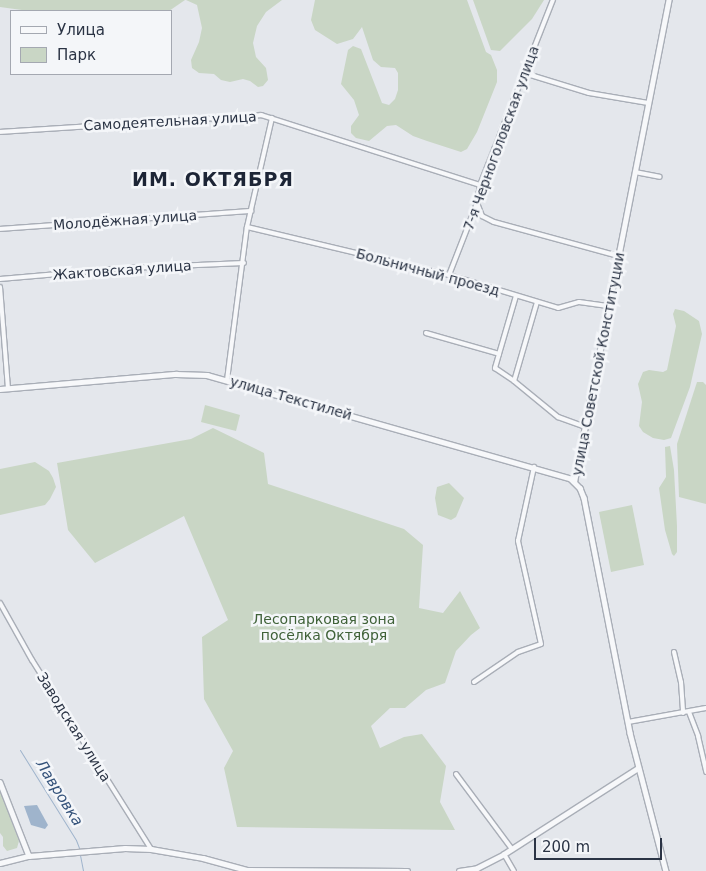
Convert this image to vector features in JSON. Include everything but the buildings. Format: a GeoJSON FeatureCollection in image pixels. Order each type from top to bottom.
{"type":"FeatureCollection","features":[{"type":"Feature","properties":{"kind":"street","name":"7-я Черноголовская улица"},"geometry":{"type":"LineString","coordinates":[[449,275],[477,203],[480,185],[552,0]]}},
{"type":"Feature","properties":{"kind":"street","name":"улица Советской Конституции"},"geometry":{"type":"LineString","coordinates":[[666,871],[638,768],[584,498],[580,488],[574,482],[669,0]]}},
{"type":"Feature","properties":{"kind":"street"},"geometry":{"type":"LineString","coordinates":[[524,73],[589,93],[648,103]]}},
{"type":"Feature","properties":{"kind":"street","name":"Самодеятельная улица"},"geometry":{"type":"LineString","coordinates":[[0,132],[261,115],[480,185]]}},
{"type":"Feature","properties":{"kind":"street"},"geometry":{"type":"LineString","coordinates":[[227,380],[244,262],[247,226],[272,118]]}},
{"type":"Feature","properties":{"kind":"street"},"geometry":{"type":"LineString","coordinates":[[635,172],[660,177]]}},
{"type":"Feature","properties":{"kind":"street"},"geometry":{"type":"LineString","coordinates":[[477,203],[482,216],[494,222],[618,256]]}},
{"type":"Feature","properties":{"kind":"street","name":"Молодёжная улица"},"geometry":{"type":"LineString","coordinates":[[0,229],[251,211]]}},
{"type":"Feature","properties":{"kind":"street","name":"Больничный проезд"},"geometry":{"type":"LineString","coordinates":[[247,226],[449,275],[558,308],[579,302],[608,306]]}},
{"type":"Feature","properties":{"kind":"street","name":"Жактовская улица"},"geometry":{"type":"LineString","coordinates":[[0,279],[128,268],[244,262]]}},
{"type":"Feature","properties":{"kind":"street"},"geometry":{"type":"LineString","coordinates":[[0,287],[8,388]]}},
{"type":"Feature","properties":{"kind":"street"},"geometry":{"type":"LineString","coordinates":[[516,296],[495,368],[558,417],[585,427]]}},
{"type":"Feature","properties":{"kind":"street"},"geometry":{"type":"LineString","coordinates":[[514,381],[537,302]]}},
{"type":"Feature","properties":{"kind":"street"},"geometry":{"type":"LineString","coordinates":[[426,333],[499,354]]}},
{"type":"Feature","properties":{"kind":"street","name":"улица Текстилей"},"geometry":{"type":"LineString","coordinates":[[0,389],[176,374],[207,375],[561,474],[574,482]]}},
{"type":"Feature","properties":{"kind":"street"},"geometry":{"type":"LineString","coordinates":[[474,682],[518,652],[541,644],[518,541],[534,467]]}},
{"type":"Feature","properties":{"kind":"street","name":"Заводская улица"},"geometry":{"type":"LineString","coordinates":[[0,603],[32,660],[151,849]]}},
{"type":"Feature","properties":{"kind":"street"},"geometry":{"type":"LineString","coordinates":[[674,652],[681,682],[683,713]]}},
{"type":"Feature","properties":{"kind":"street"},"geometry":{"type":"LineString","coordinates":[[628,722],[706,708]]}},
{"type":"Feature","properties":{"kind":"street"},"geometry":{"type":"LineString","coordinates":[[689,712],[698,736],[706,772]]}},
{"type":"Feature","properties":{"kind":"street"},"geometry":{"type":"LineString","coordinates":[[459,871],[477,868],[504,854],[638,768]]}},
{"type":"Feature","properties":{"kind":"street"},"geometry":{"type":"LineString","coordinates":[[456,774],[512,849]]}},
{"type":"Feature","properties":{"kind":"street"},"geometry":{"type":"LineString","coordinates":[[0,782],[29,856]]}},
{"type":"Feature","properties":{"kind":"street"},"geometry":{"type":"LineString","coordinates":[[0,863],[29,856],[126,848],[151,849],[214,860],[247,870],[407,871]]}},
{"type":"Feature","properties":{"kind":"street"},"geometry":{"type":"LineString","coordinates":[[504,854],[514,871]]}},
{"type":"Feature","properties":{"kind":"green space"},"geometry":{"type":"Polygon","coordinates":[[[0,0],[185,0],[170,10],[22,10],[0,7],[0,0]]]}},
{"type":"Feature","properties":{"kind":"green space"},"geometry":{"type":"Polygon","coordinates":[[[186,0],[282,0],[266,12],[257,26],[253,43],[256,57],[266,68],[268,80],[263,86],[258,87],[250,81],[243,79],[230,82],[221,80],[214,74],[199,73],[192,68],[191,60],[199,42],[202,28],[197,5],[186,0]]]}},
{"type":"Feature","properties":{"kind":"green space"},"geometry":{"type":"Polygon","coordinates":[[[315,0],[467,0],[486,52],[491,55],[497,70],[497,82],[477,132],[467,149],[461,152],[427,141],[413,136],[396,125],[387,126],[369,141],[356,138],[351,133],[351,126],[359,115],[354,100],[341,84],[348,50],[353,46],[361,49],[382,103],[389,105],[395,99],[398,90],[398,73],[395,68],[381,67],[373,60],[362,27],[353,39],[337,44],[315,30],[311,20],[315,0]]]}},
{"type":"Feature","properties":{"kind":"green space"},"geometry":{"type":"Polygon","coordinates":[[[473,0],[544,0],[532,19],[500,51],[491,50],[473,0]]]}},
{"type":"Feature","properties":{"kind":"green space"},"geometry":{"type":"Polygon","coordinates":[[[675,309],[684,311],[699,321],[702,334],[690,387],[671,438],[664,440],[653,438],[643,432],[639,426],[642,402],[638,384],[643,372],[649,370],[663,372],[667,370],[676,326],[673,314],[675,309]]]}},
{"type":"Feature","properties":{"kind":"green space"},"geometry":{"type":"Polygon","coordinates":[[[697,382],[703,382],[706,385],[706,504],[679,497],[677,444],[697,382]]]}},
{"type":"Feature","properties":{"kind":"green space"},"geometry":{"type":"Polygon","coordinates":[[[205,405],[240,415],[236,431],[201,422],[205,405]]]}},
{"type":"Feature","properties":{"kind":"green space","name":"Лесопарковая зона посёлка Октября"},"geometry":{"type":"Polygon","coordinates":[[[213,428],[264,453],[268,484],[404,529],[423,545],[419,608],[443,613],[460,591],[480,628],[456,651],[445,683],[426,690],[405,708],[390,708],[371,726],[380,748],[404,737],[422,734],[446,766],[440,802],[455,830],[237,827],[224,768],[233,751],[204,699],[202,637],[228,620],[184,516],[95,563],[68,530],[57,463],[191,439],[213,428]]]}},
{"type":"Feature","properties":{"kind":"green space"},"geometry":{"type":"Polygon","coordinates":[[[670,446],[674,470],[677,526],[677,552],[674,556],[665,530],[659,488],[666,477],[665,447],[670,446]]]}},
{"type":"Feature","properties":{"kind":"green space"},"geometry":{"type":"Polygon","coordinates":[[[35,462],[49,471],[53,478],[56,487],[50,499],[45,505],[0,515],[0,469],[35,462]]]}},
{"type":"Feature","properties":{"kind":"green space"},"geometry":{"type":"Polygon","coordinates":[[[449,483],[464,498],[456,517],[451,520],[438,515],[435,498],[437,487],[449,483]]]}},
{"type":"Feature","properties":{"kind":"green space"},"geometry":{"type":"Polygon","coordinates":[[[632,505],[644,565],[611,572],[599,512],[632,505]]]}},
{"type":"Feature","properties":{"kind":"green space"},"geometry":{"type":"Polygon","coordinates":[[[0,790],[19,841],[17,848],[7,851],[3,846],[3,837],[0,833],[0,790]]]}},
{"type":"Feature","properties":{"kind":"water"},"geometry":{"type":"Polygon","coordinates":[[[37,805],[48,825],[45,829],[31,825],[24,806],[37,805]]]}},
{"type":"Feature","properties":{"kind":"waterway","name":"Лавровка"},"geometry":{"type":"LineString","coordinates":[[20,750],[76,840],[79,848]]}},
{"type":"Feature","properties":{"kind":"waterway","name":"Лавровка"},"geometry":{"type":"LineString","coordinates":[[80,855],[83,871]]}},
{"type":"Feature","properties":{"kind":"district","name":"ИМ. ОКТЯБРЯ"},"geometry":{"type":"Point","coordinates":[213,180]}}]}
